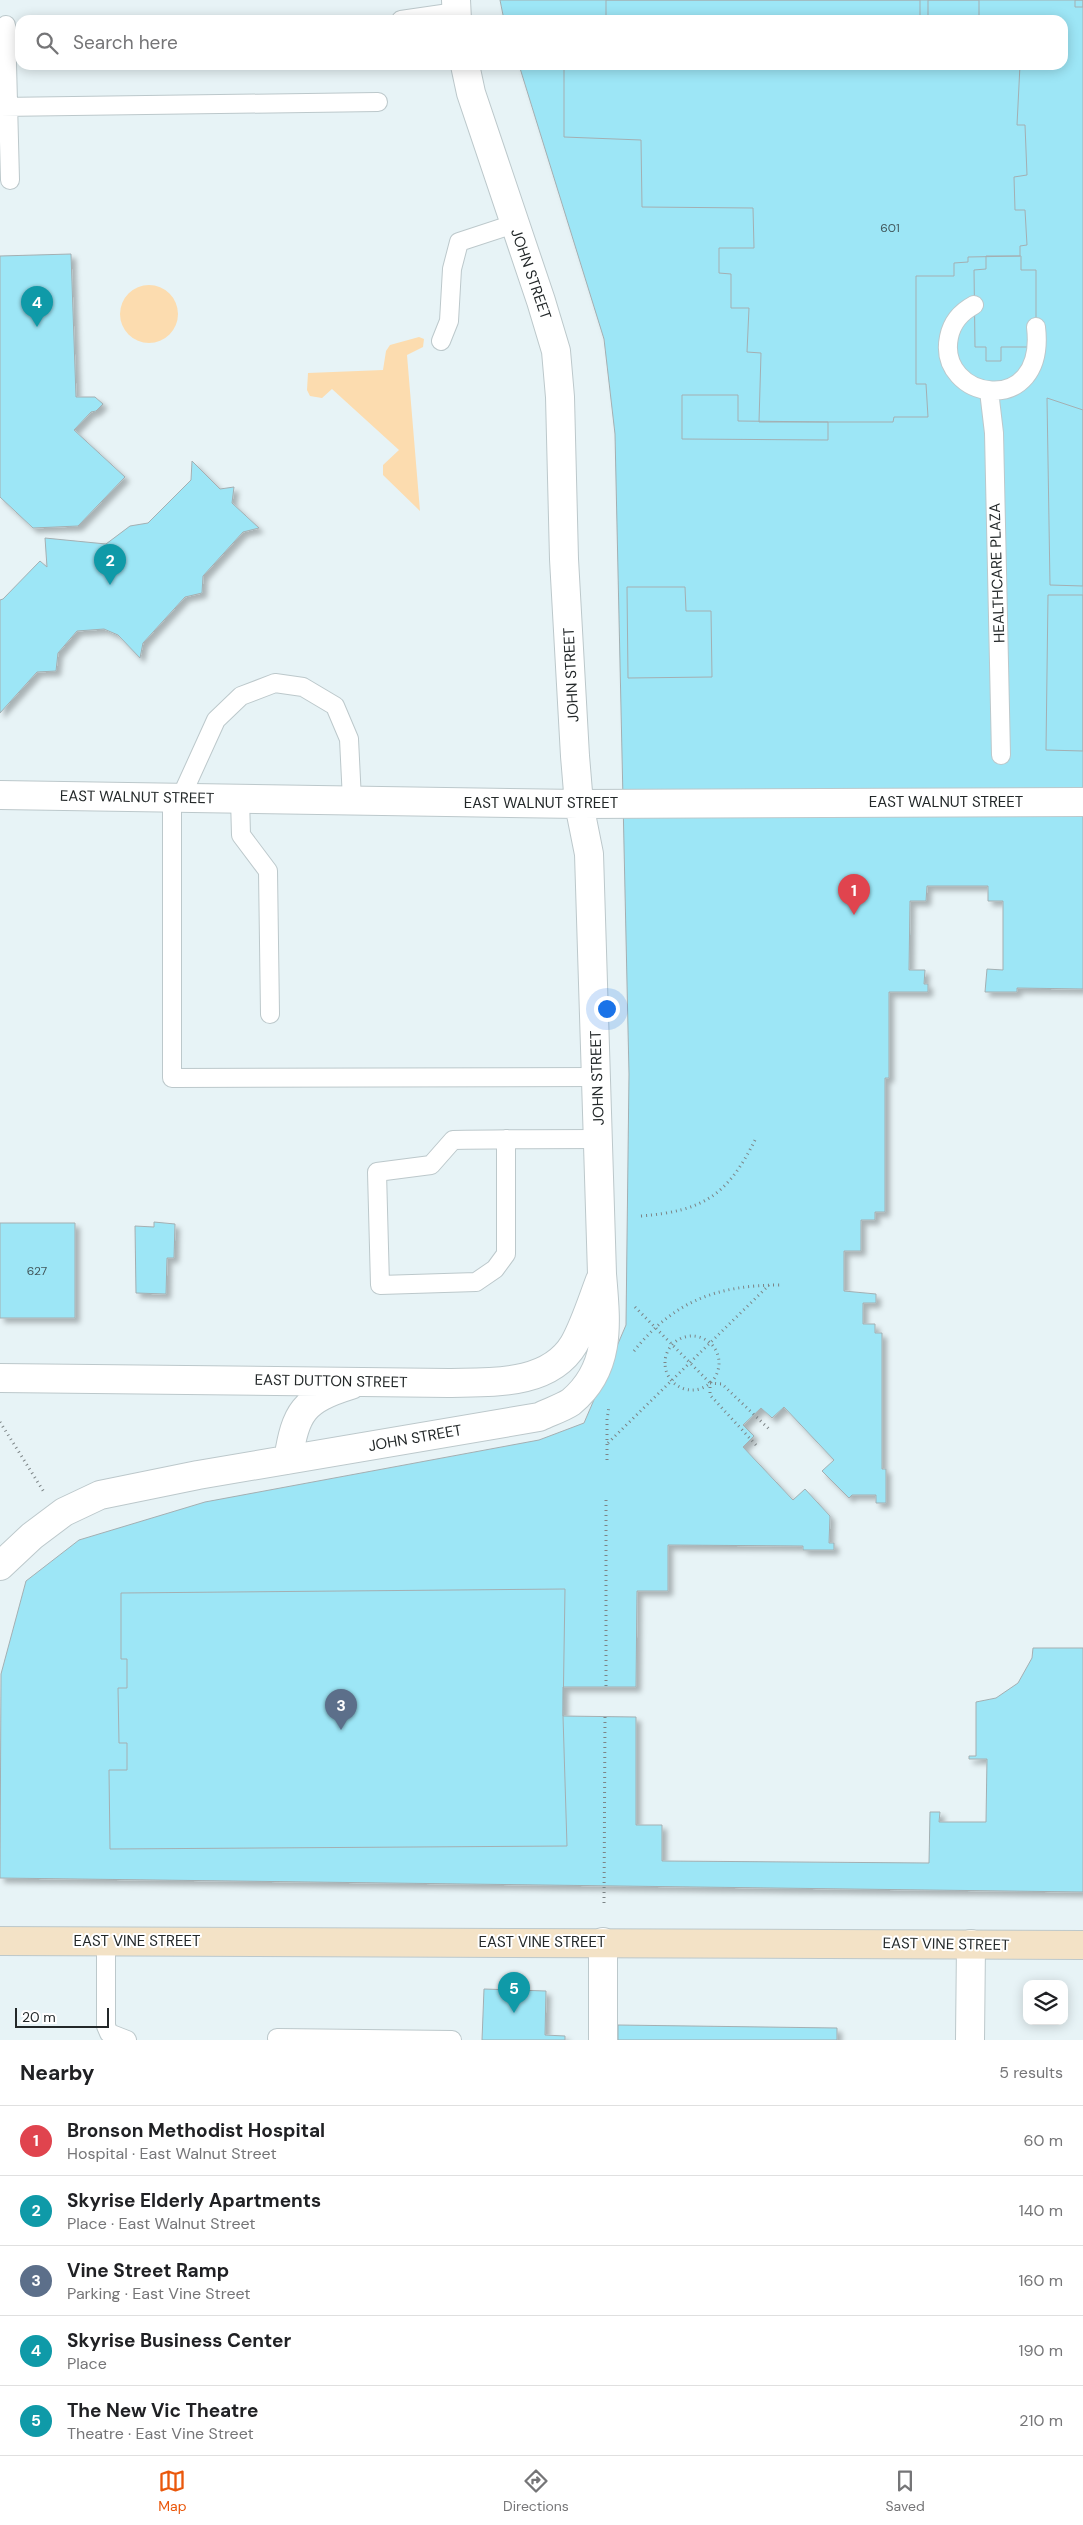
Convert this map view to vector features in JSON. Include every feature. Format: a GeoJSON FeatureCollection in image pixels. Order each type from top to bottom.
{"type":"FeatureCollection","features":[{"type":"Feature","properties":{"kind":"street","name":"JOHN STREET"},"geometry":{"type":"LineString","coordinates":[[0,1566],[32,1536],[64,1512],[100,1495],[288,1460],[539,1417],[570,1403],[593,1378],[602,1355],[606,1318],[602,1274],[589,854],[580,804],[564,559],[560,397],[556,351],[471,93],[466,70]]}},
{"type":"Feature","properties":{"kind":"street","name":"EAST WALNUT STREET"},"geometry":{"type":"LineString","coordinates":[[0,795],[580,804],[1083,802]]}},
{"type":"Feature","properties":{"kind":"street","name":"EAST DUTTON STREET"},"geometry":{"type":"LineString","coordinates":[[0,1378],[492,1382],[516,1380],[541,1373],[558,1362],[574,1344],[602,1274]]}},
{"type":"Feature","properties":{"kind":"street"},"geometry":{"type":"LineString","coordinates":[[288,1460],[293,1429],[300,1415],[311,1403],[326,1393],[367,1381]]}},
{"type":"Feature","properties":{"kind":"street","name":"EAST VINE STREET"},"geometry":{"type":"LineString","coordinates":[[0,1941],[1083,1945]]}},
{"type":"Feature","properties":{"kind":"street"},"geometry":{"type":"LineString","coordinates":[[603,1942],[603,2040]]}},
{"type":"Feature","properties":{"kind":"street"},"geometry":{"type":"LineString","coordinates":[[970,2040],[971,1944]]}},
{"type":"Feature","properties":{"kind":"lane"},"geometry":{"type":"LineString","coordinates":[[432,15],[456,11]]}},
{"type":"Feature","properties":{"kind":"lane"},"geometry":{"type":"LineString","coordinates":[[6,25],[4,107],[10,180]]}},
{"type":"Feature","properties":{"kind":"lane"},"geometry":{"type":"LineString","coordinates":[[4,107],[378,102]]}},
{"type":"Feature","properties":{"kind":"lane"},"geometry":{"type":"LineString","coordinates":[[441,341],[449,321],[452,269],[458,242],[514,224]]}},
{"type":"Feature","properties":{"kind":"lane"},"geometry":{"type":"LineString","coordinates":[[974,305],[956,319],[950,331],[947,344],[949,357],[954,369],[962,379],[973,387],[988,391],[1004,390],[1018,383],[1030,372],[1036,358],[1036,327]]}},
{"type":"Feature","properties":{"kind":"lane","name":"HEALTHCARE PLAZA"},"geometry":{"type":"LineString","coordinates":[[988,391],[994,433],[1001,755]]}},
{"type":"Feature","properties":{"kind":"lane"},"geometry":{"type":"LineString","coordinates":[[352,800],[349,739],[335,706],[303,687],[275,683],[241,696],[216,720],[176,797],[172,1078],[596,1077]]}},
{"type":"Feature","properties":{"kind":"lane"},"geometry":{"type":"LineString","coordinates":[[240,798],[241,836],[268,871],[270,1014]]}},
{"type":"Feature","properties":{"kind":"lane"},"geometry":{"type":"LineString","coordinates":[[506,1139],[506,1254],[496,1268],[476,1282],[380,1285],[377,1172],[431,1165],[453,1140],[506,1139],[598,1139]]}},
{"type":"Feature","properties":{"kind":"lane"},"geometry":{"type":"LineString","coordinates":[[106,1941],[106,2026],[109,2033],[127,2040]]}},
{"type":"Feature","properties":{"kind":"lane"},"geometry":{"type":"LineString","coordinates":[[277,2038],[452,2040]]}},
{"type":"Feature","properties":{"kind":"path"},"geometry":{"type":"LineString","coordinates":[[641,1216],[684,1210],[703,1203],[721,1190],[734,1175],[756,1138]]}},
{"type":"Feature","properties":{"kind":"path"},"geometry":{"type":"LineString","coordinates":[[629,1357],[654,1327],[682,1306],[704,1296],[752,1285],[781,1285]]}},
{"type":"Feature","properties":{"kind":"path"},"geometry":{"type":"LineString","coordinates":[[608,1443],[769,1285]]}},
{"type":"Feature","properties":{"kind":"path"},"geometry":{"type":"LineString","coordinates":[[633,1306],[710,1383]]}},
{"type":"Feature","properties":{"kind":"path"},"geometry":{"type":"LineString","coordinates":[[756,1444],[710,1395],[710,1383],[715,1376],[719,1361],[717,1353],[710,1343],[698,1337],[689,1336],[680,1339],[672,1346],[665,1360],[666,1369],[673,1381],[689,1389],[696,1389],[710,1383],[722,1384],[769,1429]]}},
{"type":"Feature","properties":{"kind":"path"},"geometry":{"type":"LineString","coordinates":[[608,1460],[607,1419],[610,1400]]}},
{"type":"Feature","properties":{"kind":"path"},"geometry":{"type":"LineString","coordinates":[[0,1422],[47,1496]]}},
{"type":"Feature","properties":{"kind":"path"},"geometry":{"type":"LineString","coordinates":[[606,1500],[606,1688]]}},
{"type":"Feature","properties":{"kind":"path"},"geometry":{"type":"LineString","coordinates":[[604,1903],[605,1717]]}},
{"type":"Feature","properties":{"kind":"shaded area"},"geometry":{"type":"Polygon","coordinates":[[[149,285],[165,290],[173,298],[178,314],[173,330],[165,338],[149,343],[133,338],[125,330],[120,314],[125,298],[133,290],[149,285]]]}},
{"type":"Feature","properties":{"kind":"shaded area"},"geometry":{"type":"Polygon","coordinates":[[[419,337],[424,339],[423,347],[407,355],[420,511],[383,475],[383,465],[399,450],[332,389],[322,398],[310,396],[307,390],[308,373],[383,370],[386,351],[390,345],[419,337]]]}},
{"type":"Feature","properties":{"kind":"building"},"geometry":{"type":"Polygon","coordinates":[[[500,0],[1083,0],[1083,989],[1017,988],[1017,992],[985,992],[987,969],[1003,970],[1003,901],[988,901],[988,886],[927,886],[926,901],[910,901],[909,970],[925,970],[924,984],[928,984],[928,992],[889,992],[889,1078],[885,1078],[885,1212],[875,1212],[875,1220],[861,1220],[861,1251],[844,1251],[844,1291],[876,1294],[876,1303],[863,1303],[863,1324],[875,1324],[875,1333],[882,1333],[882,1469],[886,1469],[886,1503],[876,1503],[876,1495],[852,1495],[849,1498],[822,1471],[834,1460],[784,1407],[772,1418],[761,1408],[743,1425],[754,1436],[743,1447],[793,1500],[805,1489],[830,1516],[829,1543],[834,1543],[834,1550],[803,1550],[803,1546],[668,1545],[668,1591],[637,1591],[636,1687],[563,1687],[563,1716],[636,1717],[636,1825],[662,1825],[662,1861],[929,1863],[930,1812],[940,1812],[939,1822],[986,1822],[987,1759],[969,1759],[969,1756],[976,1756],[976,1702],[996,1698],[1018,1683],[1032,1658],[1033,1648],[1083,1648],[1083,1892],[0,1878],[1,1674],[26,1581],[79,1540],[205,1502],[539,1440],[584,1423],[626,1325],[629,1074],[615,434],[604,339],[521,70],[1068,70],[1068,15],[503,15],[500,0]]]}},
{"type":"Feature","properties":{"kind":"building"},"geometry":{"type":"Polygon","coordinates":[[[606,0],[920,0],[920,15],[606,15],[606,0]]]}},
{"type":"Feature","properties":{"kind":"building"},"geometry":{"type":"Polygon","coordinates":[[[928,0],[979,0],[979,15],[928,15],[928,0]]]}},
{"type":"Feature","properties":{"kind":"building"},"geometry":{"type":"Polygon","coordinates":[[[1075,0],[1083,0],[1083,7],[1075,7],[1075,0]]]}},
{"type":"Feature","properties":{"kind":"building"},"geometry":{"type":"Polygon","coordinates":[[[564,70],[1020,70],[1017,125],[1025,125],[1027,175],[1014,177],[1015,210],[1025,210],[1027,245],[1020,246],[1020,256],[968,257],[968,262],[954,263],[954,276],[916,276],[916,384],[926,384],[928,417],[894,417],[893,422],[759,422],[761,353],[747,352],[749,308],[731,308],[731,274],[719,273],[719,248],[754,248],[753,208],[642,207],[641,140],[564,137],[564,70]]]}},
{"type":"Feature","properties":{"kind":"building"},"geometry":{"type":"Polygon","coordinates":[[[71,254],[76,397],[95,397],[103,404],[96,411],[91,412],[74,430],[125,477],[78,526],[33,528],[0,497],[0,256],[71,254]]]}},
{"type":"Feature","properties":{"kind":"building"},"geometry":{"type":"Polygon","coordinates":[[[986,256],[1021,256],[1021,270],[1036,270],[1036,347],[1001,347],[1001,361],[986,361],[986,347],[975,347],[974,270],[986,269],[986,256]]]}},
{"type":"Feature","properties":{"kind":"building"},"geometry":{"type":"Polygon","coordinates":[[[682,395],[738,395],[738,421],[828,422],[828,440],[682,439],[682,395]]]}},
{"type":"Feature","properties":{"kind":"building"},"geometry":{"type":"Polygon","coordinates":[[[1047,398],[1083,410],[1083,586],[1050,585],[1047,398]]]}},
{"type":"Feature","properties":{"kind":"building"},"geometry":{"type":"Polygon","coordinates":[[[192,461],[220,489],[234,487],[232,503],[259,528],[243,532],[203,576],[202,593],[185,597],[143,643],[140,658],[118,635],[104,629],[77,631],[58,653],[56,671],[37,672],[0,713],[0,600],[40,561],[47,567],[45,538],[106,544],[130,526],[148,523],[191,480],[192,461]]]}},
{"type":"Feature","properties":{"kind":"building"},"geometry":{"type":"Polygon","coordinates":[[[627,587],[685,587],[686,611],[711,611],[712,677],[628,678],[627,587]]]}},
{"type":"Feature","properties":{"kind":"building"},"geometry":{"type":"Polygon","coordinates":[[[1048,595],[1083,595],[1083,751],[1046,750],[1048,595]]]}},
{"type":"Feature","properties":{"kind":"building"},"geometry":{"type":"Polygon","coordinates":[[[154,1222],[175,1224],[174,1258],[167,1258],[166,1294],[136,1293],[135,1226],[154,1227],[154,1222]]]}},
{"type":"Feature","properties":{"kind":"building"},"geometry":{"type":"Polygon","coordinates":[[[0,1223],[75,1223],[75,1318],[0,1318],[0,1223]]]}},
{"type":"Feature","properties":{"kind":"building"},"geometry":{"type":"Polygon","coordinates":[[[565,1589],[563,1716],[567,1846],[110,1849],[109,1770],[127,1770],[127,1743],[119,1743],[118,1688],[127,1688],[127,1659],[121,1659],[121,1593],[565,1589]]]}},
{"type":"Feature","properties":{"kind":"building"},"geometry":{"type":"Polygon","coordinates":[[[484,1989],[546,1991],[545,2035],[565,2036],[565,2040],[482,2040],[484,1989]]]}},
{"type":"Feature","properties":{"kind":"building"},"geometry":{"type":"Polygon","coordinates":[[[618,2025],[837,2028],[837,2040],[618,2040],[618,2025]]]}},
{"type":"Feature","properties":{"kind":"place","name":"Skyrise Business Center"},"geometry":{"type":"Point","coordinates":[37,327]}},
{"type":"Feature","properties":{"kind":"place","name":"Skyrise Elderly Apartments"},"geometry":{"type":"Point","coordinates":[110,585]}},
{"type":"Feature","properties":{"kind":"place","name":"Bronson Methodist Hospital"},"geometry":{"type":"Point","coordinates":[854,915]}},
{"type":"Feature","properties":{"kind":"place","name":"Vine Street Ramp"},"geometry":{"type":"Point","coordinates":[341,1730]}},
{"type":"Feature","properties":{"kind":"place","name":"The New Vic Theatre"},"geometry":{"type":"Point","coordinates":[514,2013]}}]}
